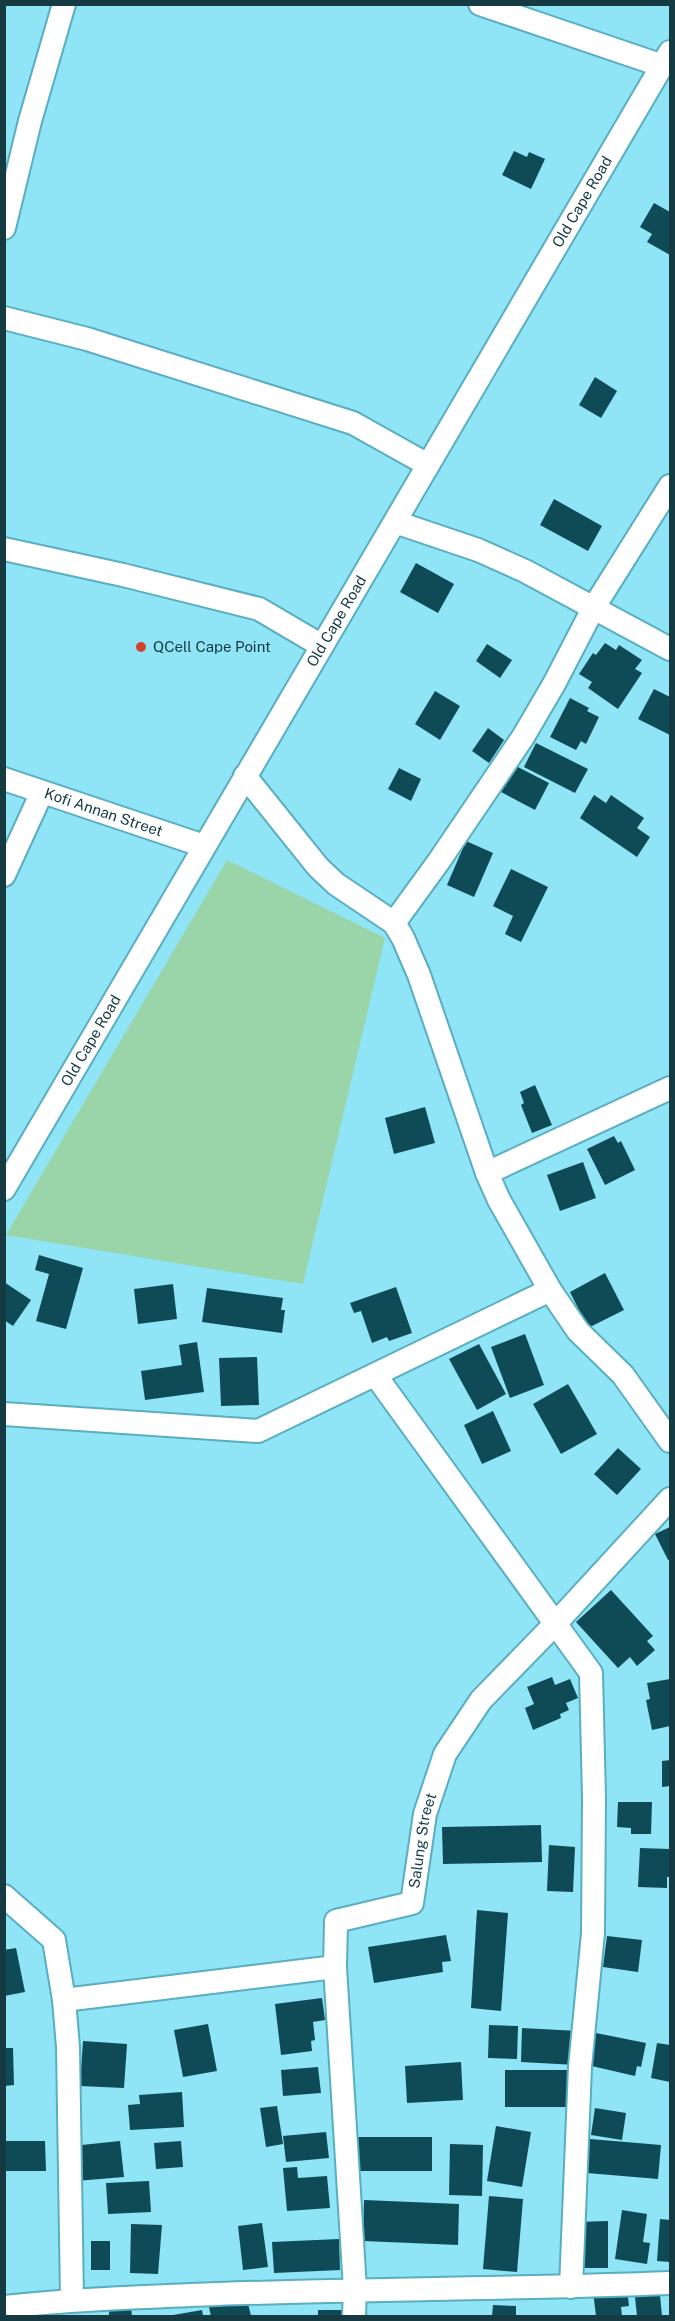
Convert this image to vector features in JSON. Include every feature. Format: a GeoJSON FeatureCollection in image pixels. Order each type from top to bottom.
{"type":"FeatureCollection","features":[{"type":"Feature","properties":{"kind":"street"},"geometry":{"type":"LineString","coordinates":[[4,228],[30,121],[64,4]]}},
{"type":"Feature","properties":{"kind":"street"},"geometry":{"type":"LineString","coordinates":[[480,4],[667,59]]}},
{"type":"Feature","properties":{"kind":"street","name":"Old Cape Road"},"geometry":{"type":"LineString","coordinates":[[4,1189],[667,59]]}},
{"type":"Feature","properties":{"kind":"street"},"geometry":{"type":"LineString","coordinates":[[4,318],[87,339],[354,423],[428,465]]}},
{"type":"Feature","properties":{"kind":"street"},"geometry":{"type":"LineString","coordinates":[[394,923],[524,737],[594,607],[670,486]]}},
{"type":"Feature","properties":{"kind":"street"},"geometry":{"type":"LineString","coordinates":[[395,522],[478,550],[525,571],[670,649]]}},
{"type":"Feature","properties":{"kind":"street"},"geometry":{"type":"LineString","coordinates":[[4,549],[123,574],[259,609],[322,646]]}},
{"type":"Feature","properties":{"kind":"street"},"geometry":{"type":"LineString","coordinates":[[245,776],[318,867],[336,884],[394,923],[419,975],[487,1173],[499,1200],[550,1290],[578,1330],[623,1374],[670,1441]]}},
{"type":"Feature","properties":{"kind":"street","name":"Kofi Annan Street"},"geometry":{"type":"LineString","coordinates":[[4,779],[204,846]]}},
{"type":"Feature","properties":{"kind":"street"},"geometry":{"type":"LineString","coordinates":[[4,875],[42,792]]}},
{"type":"Feature","properties":{"kind":"street"},"geometry":{"type":"LineString","coordinates":[[487,1173],[670,1088]]}},
{"type":"Feature","properties":{"kind":"street"},"geometry":{"type":"LineString","coordinates":[[4,1414],[258,1431],[550,1290]]}},
{"type":"Feature","properties":{"kind":"street"},"geometry":{"type":"LineString","coordinates":[[376,1376],[591,1672],[594,1798],[593,1933],[580,2067],[571,2287]]}},
{"type":"Feature","properties":{"kind":"street","name":"Salung Street"},"geometry":{"type":"LineString","coordinates":[[354,2316],[355,2289],[335,1967],[336,1921],[412,1904],[425,1814],[445,1754],[481,1700],[556,1623],[670,1499]]}},
{"type":"Feature","properties":{"kind":"street"},"geometry":{"type":"LineString","coordinates":[[4,1896],[54,1940],[64,2000],[68,2047],[72,2299]]}},
{"type":"Feature","properties":{"kind":"street"},"geometry":{"type":"LineString","coordinates":[[64,2000],[335,1967]]}},
{"type":"Feature","properties":{"kind":"street"},"geometry":{"type":"LineString","coordinates":[[4,2307],[72,2299],[355,2289],[571,2287],[670,2283]]}},
{"type":"Feature","properties":{"kind":"green space"},"geometry":{"type":"Polygon","coordinates":[[[227,860],[385,938],[303,1284],[6,1235],[227,860]]]}},
{"type":"Feature","properties":{"kind":"building"},"geometry":{"type":"Polygon","coordinates":[[[514,151],[527,157],[529,152],[545,159],[531,189],[502,175],[514,151]]]}},
{"type":"Feature","properties":{"kind":"building"},"geometry":{"type":"Polygon","coordinates":[[[654,203],[670,212],[670,255],[647,242],[652,234],[640,227],[654,203]]]}},
{"type":"Feature","properties":{"kind":"building"},"geometry":{"type":"Polygon","coordinates":[[[595,377],[617,391],[601,418],[579,405],[595,377]]]}},
{"type":"Feature","properties":{"kind":"building"},"geometry":{"type":"Polygon","coordinates":[[[554,499],[602,526],[588,551],[540,525],[554,499]]]}},
{"type":"Feature","properties":{"kind":"building"},"geometry":{"type":"Polygon","coordinates":[[[416,563],[454,584],[438,613],[400,592],[416,563]]]}},
{"type":"Feature","properties":{"kind":"building"},"geometry":{"type":"Polygon","coordinates":[[[605,643],[616,650],[619,645],[642,660],[635,669],[642,673],[618,709],[588,688],[592,682],[579,674],[593,653],[596,655],[605,643]]]}},
{"type":"Feature","properties":{"kind":"building"},"geometry":{"type":"Polygon","coordinates":[[[487,644],[512,660],[500,678],[476,661],[487,644]]]}},
{"type":"Feature","properties":{"kind":"building"},"geometry":{"type":"Polygon","coordinates":[[[654,689],[670,697],[670,735],[638,719],[654,689]]]}},
{"type":"Feature","properties":{"kind":"building"},"geometry":{"type":"Polygon","coordinates":[[[435,691],[460,706],[440,740],[415,724],[435,691]]]}},
{"type":"Feature","properties":{"kind":"building"},"geometry":{"type":"Polygon","coordinates":[[[570,698],[589,708],[587,711],[599,717],[586,744],[581,741],[576,750],[550,737],[570,698]]]}},
{"type":"Feature","properties":{"kind":"building"},"geometry":{"type":"Polygon","coordinates":[[[488,728],[504,740],[489,763],[472,751],[488,728]]]}},
{"type":"Feature","properties":{"kind":"building"},"geometry":{"type":"Polygon","coordinates":[[[536,743],[588,769],[575,793],[524,767],[536,743]]]}},
{"type":"Feature","properties":{"kind":"building"},"geometry":{"type":"Polygon","coordinates":[[[514,765],[549,783],[535,810],[501,792],[514,765]]]}},
{"type":"Feature","properties":{"kind":"building"},"geometry":{"type":"Polygon","coordinates":[[[399,768],[421,779],[411,801],[388,789],[399,768]]]}},
{"type":"Feature","properties":{"kind":"building"},"geometry":{"type":"Polygon","coordinates":[[[594,795],[606,803],[611,795],[644,818],[637,828],[650,837],[637,857],[580,818],[594,795]]]}},
{"type":"Feature","properties":{"kind":"building"},"geometry":{"type":"Polygon","coordinates":[[[466,841],[493,853],[474,897],[447,885],[466,841]]]}},
{"type":"Feature","properties":{"kind":"building"},"geometry":{"type":"Polygon","coordinates":[[[511,869],[548,887],[521,942],[505,934],[513,916],[493,906],[511,869]]]}},
{"type":"Feature","properties":{"kind":"building"},"geometry":{"type":"Polygon","coordinates":[[[535,1085],[552,1125],[532,1133],[521,1105],[524,1103],[520,1092],[535,1085]]]}},
{"type":"Feature","properties":{"kind":"building"},"geometry":{"type":"Polygon","coordinates":[[[425,1107],[435,1143],[394,1154],[385,1118],[425,1107]]]}},
{"type":"Feature","properties":{"kind":"building"},"geometry":{"type":"Polygon","coordinates":[[[614,1136],[618,1143],[621,1141],[635,1170],[605,1185],[587,1149],[614,1136]]]}},
{"type":"Feature","properties":{"kind":"building"},"geometry":{"type":"Polygon","coordinates":[[[583,1162],[596,1198],[560,1211],[547,1175],[583,1162]]]}},
{"type":"Feature","properties":{"kind":"building"},"geometry":{"type":"Polygon","coordinates":[[[39,1255],[83,1268],[66,1329],[36,1321],[49,1274],[35,1270],[39,1255]]]}},
{"type":"Feature","properties":{"kind":"building"},"geometry":{"type":"Polygon","coordinates":[[[605,1273],[624,1310],[588,1328],[570,1292],[605,1273]]]}},
{"type":"Feature","properties":{"kind":"building"},"geometry":{"type":"Polygon","coordinates":[[[4,1282],[31,1300],[13,1326],[4,1320],[4,1282]]]}},
{"type":"Feature","properties":{"kind":"building"},"geometry":{"type":"Polygon","coordinates":[[[173,1284],[177,1319],[138,1324],[134,1289],[173,1284]]]}},
{"type":"Feature","properties":{"kind":"building"},"geometry":{"type":"Polygon","coordinates":[[[396,1287],[412,1333],[389,1341],[387,1337],[372,1343],[361,1311],[354,1313],[350,1303],[396,1287]]]}},
{"type":"Feature","properties":{"kind":"building"},"geometry":{"type":"Polygon","coordinates":[[[207,1288],[283,1298],[281,1310],[285,1310],[282,1333],[202,1322],[207,1288]]]}},
{"type":"Feature","properties":{"kind":"building"},"geometry":{"type":"Polygon","coordinates":[[[525,1334],[544,1385],[510,1398],[491,1347],[525,1334]]]}},
{"type":"Feature","properties":{"kind":"building"},"geometry":{"type":"Polygon","coordinates":[[[197,1342],[204,1392],[145,1400],[141,1371],[182,1365],[179,1345],[197,1342]]]}},
{"type":"Feature","properties":{"kind":"building"},"geometry":{"type":"Polygon","coordinates":[[[479,1344],[506,1394],[477,1410],[449,1359],[479,1344]]]}},
{"type":"Feature","properties":{"kind":"building"},"geometry":{"type":"Polygon","coordinates":[[[257,1357],[259,1405],[221,1406],[219,1358],[257,1357]]]}},
{"type":"Feature","properties":{"kind":"building"},"geometry":{"type":"Polygon","coordinates":[[[568,1384],[597,1434],[561,1454],[533,1404],[568,1384]]]}},
{"type":"Feature","properties":{"kind":"building"},"geometry":{"type":"Polygon","coordinates":[[[493,1411],[511,1451],[482,1464],[464,1425],[493,1411]]]}},
{"type":"Feature","properties":{"kind":"building"},"geometry":{"type":"Polygon","coordinates":[[[618,1448],[641,1469],[617,1495],[594,1474],[618,1448]]]}},
{"type":"Feature","properties":{"kind":"building"},"geometry":{"type":"Polygon","coordinates":[[[670,1527],[670,1559],[668,1560],[655,1534],[670,1527]]]}},
{"type":"Feature","properties":{"kind":"building"},"geometry":{"type":"Polygon","coordinates":[[[611,1590],[653,1636],[647,1641],[655,1650],[637,1666],[630,1657],[618,1668],[576,1622],[611,1590]]]}},
{"type":"Feature","properties":{"kind":"building"},"geometry":{"type":"Polygon","coordinates":[[[552,1677],[555,1685],[570,1679],[578,1698],[566,1703],[569,1710],[560,1714],[561,1718],[533,1730],[525,1708],[534,1704],[527,1687],[552,1677]]]}},
{"type":"Feature","properties":{"kind":"building"},"geometry":{"type":"Polygon","coordinates":[[[670,1679],[670,1726],[652,1730],[646,1700],[650,1699],[647,1683],[670,1679]]]}},
{"type":"Feature","properties":{"kind":"building"},"geometry":{"type":"Polygon","coordinates":[[[670,1760],[670,1786],[662,1787],[662,1761],[670,1760]]]}},
{"type":"Feature","properties":{"kind":"building"},"geometry":{"type":"Polygon","coordinates":[[[618,1802],[652,1802],[651,1834],[631,1834],[631,1828],[617,1827],[618,1802]]]}},
{"type":"Feature","properties":{"kind":"building"},"geometry":{"type":"Polygon","coordinates":[[[541,1825],[542,1862],[443,1864],[442,1827],[541,1825]]]}},
{"type":"Feature","properties":{"kind":"building"},"geometry":{"type":"Polygon","coordinates":[[[549,1845],[575,1847],[573,1892],[547,1891],[549,1845]]]}},
{"type":"Feature","properties":{"kind":"building"},"geometry":{"type":"Polygon","coordinates":[[[640,1848],[670,1849],[670,1877],[667,1877],[667,1888],[638,1887],[640,1848]]]}},
{"type":"Feature","properties":{"kind":"building"},"geometry":{"type":"Polygon","coordinates":[[[477,1910],[508,1913],[501,2011],[471,2008],[477,1910]]]}},
{"type":"Feature","properties":{"kind":"building"},"geometry":{"type":"Polygon","coordinates":[[[446,1935],[451,1961],[442,1962],[443,1972],[374,1983],[368,1947],[446,1935]]]}},
{"type":"Feature","properties":{"kind":"building"},"geometry":{"type":"Polygon","coordinates":[[[607,1936],[642,1940],[638,1972],[603,1967],[607,1936]]]}},
{"type":"Feature","properties":{"kind":"building"},"geometry":{"type":"Polygon","coordinates":[[[16,1948],[25,1992],[4,1996],[4,1950],[16,1948]]]}},
{"type":"Feature","properties":{"kind":"building"},"geometry":{"type":"Polygon","coordinates":[[[322,1998],[325,2020],[313,2022],[315,2040],[311,2041],[312,2051],[281,2055],[275,2004],[322,1998]]]}},
{"type":"Feature","properties":{"kind":"building"},"geometry":{"type":"Polygon","coordinates":[[[208,2024],[217,2071],[183,2077],[174,2030],[208,2024]]]}},
{"type":"Feature","properties":{"kind":"building"},"geometry":{"type":"Polygon","coordinates":[[[489,2025],[518,2026],[517,2059],[488,2058],[489,2025]]]}},
{"type":"Feature","properties":{"kind":"building"},"geometry":{"type":"Polygon","coordinates":[[[522,2028],[578,2031],[576,2065],[521,2062],[522,2028]]]}},
{"type":"Feature","properties":{"kind":"building"},"geometry":{"type":"Polygon","coordinates":[[[591,2032],[646,2043],[641,2067],[637,2066],[635,2076],[583,2064],[591,2032]]]}},
{"type":"Feature","properties":{"kind":"building"},"geometry":{"type":"Polygon","coordinates":[[[83,2041],[127,2044],[124,2088],[80,2086],[83,2041]]]}},
{"type":"Feature","properties":{"kind":"building"},"geometry":{"type":"Polygon","coordinates":[[[657,2043],[670,2045],[670,2082],[651,2078],[657,2043]]]}},
{"type":"Feature","properties":{"kind":"building"},"geometry":{"type":"Polygon","coordinates":[[[4,2048],[13,2048],[14,2085],[4,2086],[4,2048]]]}},
{"type":"Feature","properties":{"kind":"building"},"geometry":{"type":"Polygon","coordinates":[[[461,2062],[463,2100],[407,2103],[405,2066],[461,2062]]]}},
{"type":"Feature","properties":{"kind":"building"},"geometry":{"type":"Polygon","coordinates":[[[318,2067],[321,2093],[283,2096],[281,2070],[318,2067]]]}},
{"type":"Feature","properties":{"kind":"building"},"geometry":{"type":"Polygon","coordinates":[[[505,2070],[574,2070],[574,2107],[505,2107],[505,2070]]]}},
{"type":"Feature","properties":{"kind":"building"},"geometry":{"type":"Polygon","coordinates":[[[182,2092],[184,2127],[130,2130],[128,2105],[140,2104],[139,2095],[182,2092]]]}},
{"type":"Feature","properties":{"kind":"building"},"geometry":{"type":"Polygon","coordinates":[[[277,2106],[283,2144],[266,2147],[260,2108],[277,2106]]]}},
{"type":"Feature","properties":{"kind":"building"},"geometry":{"type":"Polygon","coordinates":[[[595,2108],[626,2113],[622,2140],[591,2135],[595,2108]]]}},
{"type":"Feature","properties":{"kind":"building"},"geometry":{"type":"Polygon","coordinates":[[[496,2126],[531,2132],[522,2187],[487,2181],[496,2126]]]}},
{"type":"Feature","properties":{"kind":"building"},"geometry":{"type":"Polygon","coordinates":[[[326,2132],[329,2158],[286,2162],[283,2136],[326,2132]]]}},
{"type":"Feature","properties":{"kind":"building"},"geometry":{"type":"Polygon","coordinates":[[[356,2137],[432,2137],[432,2171],[356,2171],[356,2137]]]}},
{"type":"Feature","properties":{"kind":"building"},"geometry":{"type":"Polygon","coordinates":[[[590,2139],[661,2145],[658,2179],[587,2173],[590,2139]]]}},
{"type":"Feature","properties":{"kind":"building"},"geometry":{"type":"Polygon","coordinates":[[[4,2141],[45,2141],[46,2171],[4,2171],[4,2141]]]}},
{"type":"Feature","properties":{"kind":"building"},"geometry":{"type":"Polygon","coordinates":[[[120,2141],[124,2177],[76,2181],[72,2146],[120,2141]]]}},
{"type":"Feature","properties":{"kind":"building"},"geometry":{"type":"Polygon","coordinates":[[[181,2141],[183,2167],[156,2169],[154,2143],[181,2141]]]}},
{"type":"Feature","properties":{"kind":"building"},"geometry":{"type":"Polygon","coordinates":[[[450,2144],[483,2145],[482,2196],[449,2195],[450,2144]]]}},
{"type":"Feature","properties":{"kind":"building"},"geometry":{"type":"Polygon","coordinates":[[[297,2167],[298,2178],[327,2176],[330,2208],[287,2211],[283,2168],[297,2167]]]}},
{"type":"Feature","properties":{"kind":"building"},"geometry":{"type":"Polygon","coordinates":[[[149,2181],[151,2212],[108,2214],[106,2183],[149,2181]]]}},
{"type":"Feature","properties":{"kind":"building"},"geometry":{"type":"Polygon","coordinates":[[[489,2196],[523,2199],[517,2272],[483,2269],[489,2196]]]}},
{"type":"Feature","properties":{"kind":"building"},"geometry":{"type":"Polygon","coordinates":[[[364,2200],[459,2204],[458,2245],[363,2241],[364,2200]]]}},
{"type":"Feature","properties":{"kind":"building"},"geometry":{"type":"Polygon","coordinates":[[[622,2210],[647,2214],[643,2242],[650,2243],[647,2264],[615,2259],[622,2210]]]}},
{"type":"Feature","properties":{"kind":"building"},"geometry":{"type":"Polygon","coordinates":[[[660,2219],[670,2220],[670,2262],[657,2261],[660,2219]]]}},
{"type":"Feature","properties":{"kind":"building"},"geometry":{"type":"Polygon","coordinates":[[[608,2221],[608,2268],[579,2268],[578,2222],[608,2221]]]}},
{"type":"Feature","properties":{"kind":"building"},"geometry":{"type":"Polygon","coordinates":[[[262,2223],[268,2267],[243,2270],[238,2226],[262,2223]]]}},
{"type":"Feature","properties":{"kind":"building"},"geometry":{"type":"Polygon","coordinates":[[[131,2224],[162,2225],[158,2274],[130,2273],[131,2224]]]}},
{"type":"Feature","properties":{"kind":"building"},"geometry":{"type":"Polygon","coordinates":[[[339,2239],[340,2270],[274,2273],[272,2242],[339,2239]]]}},
{"type":"Feature","properties":{"kind":"building"},"geometry":{"type":"Polygon","coordinates":[[[91,2241],[110,2241],[110,2270],[91,2270],[91,2241]]]}},
{"type":"Feature","properties":{"kind":"building"},"geometry":{"type":"Polygon","coordinates":[[[659,2285],[662,2316],[637,2316],[634,2288],[659,2285]]]}},
{"type":"Feature","properties":{"kind":"building"},"geometry":{"type":"Polygon","coordinates":[[[627,2288],[629,2306],[621,2307],[622,2316],[596,2316],[593,2291],[627,2288]]]}},
{"type":"Feature","properties":{"kind":"building"},"geometry":{"type":"Polygon","coordinates":[[[246,2295],[251,2316],[211,2316],[208,2303],[246,2295]]]}},
{"type":"Feature","properties":{"kind":"building"},"geometry":{"type":"Polygon","coordinates":[[[493,2305],[516,2306],[516,2316],[492,2316],[493,2305]]]}},
{"type":"Feature","properties":{"kind":"building"},"geometry":{"type":"Polygon","coordinates":[[[131,2307],[132,2316],[109,2316],[109,2309],[131,2307]]]}},
{"type":"Feature","properties":{"kind":"building"},"geometry":{"type":"Polygon","coordinates":[[[202,2310],[203,2316],[173,2316],[173,2315],[202,2310]]]}},
{"type":"Feature","properties":{"kind":"building"},"geometry":{"type":"Polygon","coordinates":[[[318,2310],[343,2310],[343,2316],[318,2316],[318,2310]]]}},
{"type":"Feature","properties":{"kind":"place","name":"QCell Cape Point"},"geometry":{"type":"Point","coordinates":[141,647]}}]}
